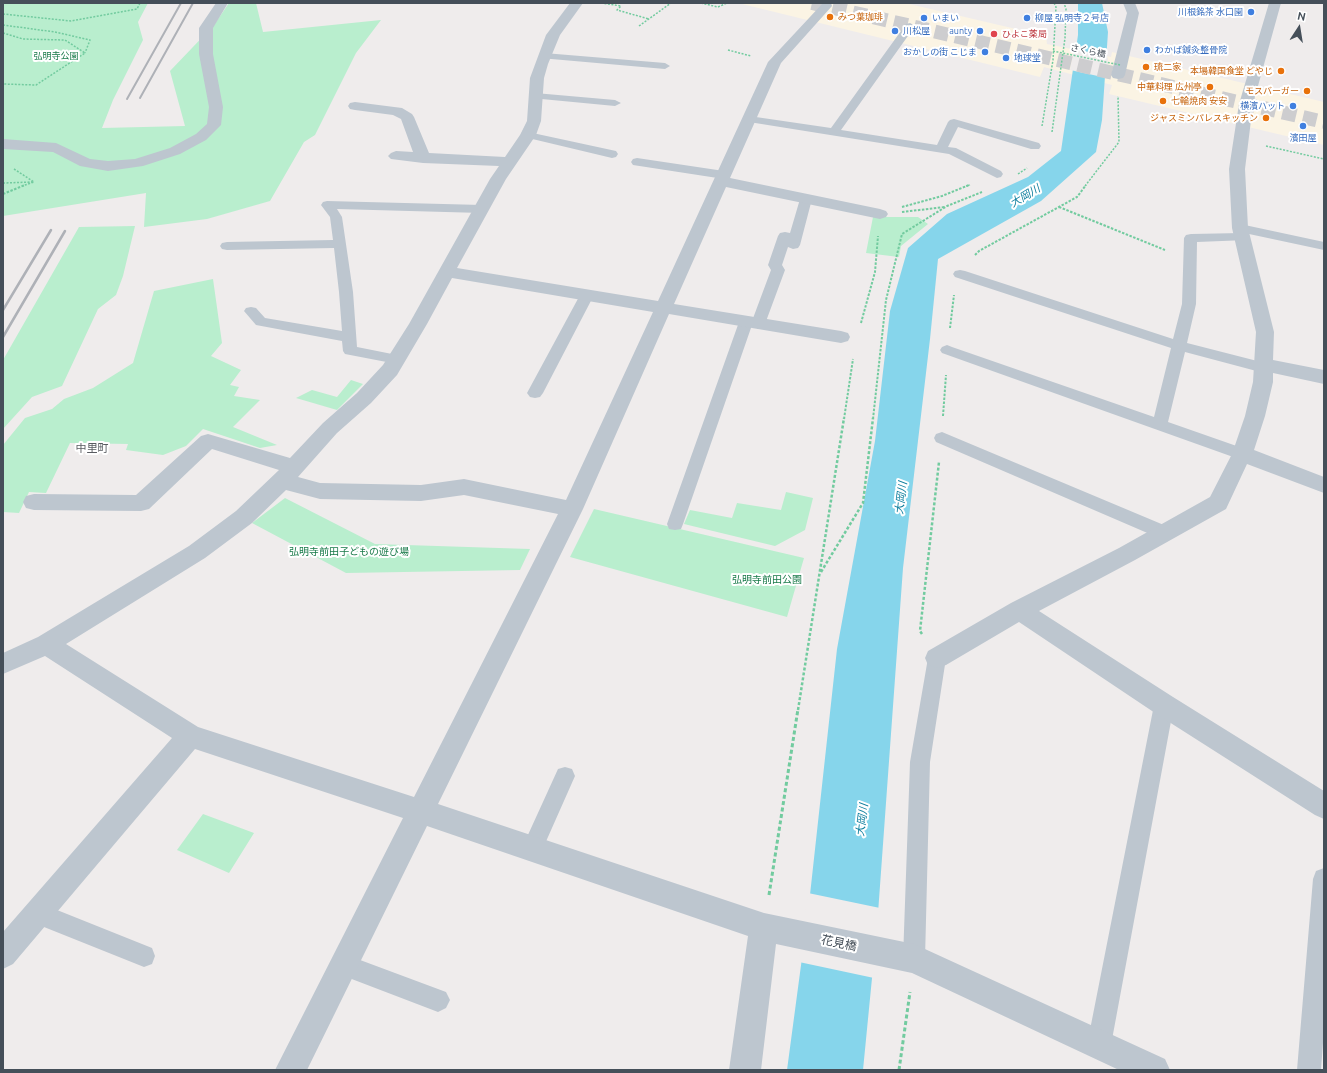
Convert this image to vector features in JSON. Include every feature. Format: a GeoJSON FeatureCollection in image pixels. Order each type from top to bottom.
{"type":"FeatureCollection","features":[{"type":"Feature","properties":{"kind":"street"},"geometry":{"type":"LineString","coordinates":[[3,144],[56,148],[86,163],[108,166],[137,163],[175,151],[201,137],[214,125],[216,107],[206,54],[206,28],[222,3]]}},
{"type":"Feature","properties":{"kind":"street"},"geometry":{"type":"LineString","coordinates":[[3,664],[46,644],[197,552],[244,517],[288,474],[330,428],[364,398],[390,370],[448,272],[498,179],[528,135],[534,121],[537,78],[544,56],[553,34],[577,3]]}},
{"type":"Feature","properties":{"kind":"street"},"geometry":{"type":"LineString","coordinates":[[1119,70],[1133,13],[1129,3]]}},
{"type":"Feature","properties":{"kind":"street"},"geometry":{"type":"LineString","coordinates":[[937,658],[1019,610],[1127,554],[1218,503],[1242,454],[1255,416],[1263,382],[1265,332],[1241,233],[1237,169],[1246,104],[1275,3]]}},
{"type":"Feature","properties":{"kind":"street"},"geometry":{"type":"LineString","coordinates":[[291,1070],[572,509],[775,62],[826,6]]}},
{"type":"Feature","properties":{"kind":"street"},"geometry":{"type":"LineString","coordinates":[[355,106],[397,112],[407,117],[423,158]]}},
{"type":"Feature","properties":{"kind":"street"},"geometry":{"type":"LineString","coordinates":[[396,156],[510,162]]}},
{"type":"Feature","properties":{"kind":"street"},"geometry":{"type":"LineString","coordinates":[[723,178],[806,199],[880,214]]}},
{"type":"Feature","properties":{"kind":"street"},"geometry":{"type":"LineString","coordinates":[[448,272],[841,338]]}},
{"type":"Feature","properties":{"kind":"street"},"geometry":{"type":"LineString","coordinates":[[1264,366],[1324,377]]}},
{"type":"Feature","properties":{"kind":"street"},"geometry":{"type":"LineString","coordinates":[[34,502],[141,503],[208,441],[288,474],[320,491],[421,493],[464,488],[572,509]]}},
{"type":"Feature","properties":{"kind":"street"},"geometry":{"type":"LineString","coordinates":[[1242,454],[1324,485]]}},
{"type":"Feature","properties":{"kind":"street"},"geometry":{"type":"LineString","coordinates":[[1019,610],[1164,705],[1324,806]]}},
{"type":"Feature","properties":{"kind":"street","name":"花見橋"},"geometry":{"type":"LineString","coordinates":[[46,644],[190,736],[533,848],[764,927],[914,959],[1154,1070]]}},
{"type":"Feature","properties":{"kind":"street"},"geometry":{"type":"LineString","coordinates":[[3,954],[190,736]]}},
{"type":"Feature","properties":{"kind":"street"},"geometry":{"type":"LineString","coordinates":[[745,1070],[764,927]]}},
{"type":"Feature","properties":{"kind":"lane"},"geometry":{"type":"LineString","coordinates":[[834,132],[910,26]]}},
{"type":"Feature","properties":{"kind":"lane"},"geometry":{"type":"LineString","coordinates":[[544,56],[665,66]]}},
{"type":"Feature","properties":{"kind":"lane"},"geometry":{"type":"LineString","coordinates":[[536,96],[615,103]]}},
{"type":"Feature","properties":{"kind":"lane"},"geometry":{"type":"LineString","coordinates":[[749,119],[952,151],[997,174]]}},
{"type":"Feature","properties":{"kind":"lane"},"geometry":{"type":"LineString","coordinates":[[941,149],[954,122],[1035,146]]}},
{"type":"Feature","properties":{"kind":"lane"},"geometry":{"type":"LineString","coordinates":[[528,135],[612,154]]}},
{"type":"Feature","properties":{"kind":"lane"},"geometry":{"type":"LineString","coordinates":[[637,162],[723,178]]}},
{"type":"Feature","properties":{"kind":"lane"},"geometry":{"type":"LineString","coordinates":[[675,524],[752,323],[778,270],[775,265],[789,240],[806,199]]}},
{"type":"Feature","properties":{"kind":"lane"},"geometry":{"type":"LineString","coordinates":[[397,358],[350,351],[346,292],[336,217],[328,205],[482,208]]}},
{"type":"Feature","properties":{"kind":"lane"},"geometry":{"type":"LineString","coordinates":[[1160,425],[1189,304],[1190,238],[1241,233],[1324,246]]}},
{"type":"Feature","properties":{"kind":"lane"},"geometry":{"type":"LineString","coordinates":[[227,246],[339,244]]}},
{"type":"Feature","properties":{"kind":"lane"},"geometry":{"type":"LineString","coordinates":[[960,274],[1179,346],[1264,366]]}},
{"type":"Feature","properties":{"kind":"lane"},"geometry":{"type":"LineString","coordinates":[[535,393],[587,295]]}},
{"type":"Feature","properties":{"kind":"lane"},"geometry":{"type":"LineString","coordinates":[[251,311],[261,322],[349,336]]}},
{"type":"Feature","properties":{"kind":"lane"},"geometry":{"type":"LineString","coordinates":[[947,350],[1242,454]]}},
{"type":"Feature","properties":{"kind":"lane"},"geometry":{"type":"LineString","coordinates":[[942,438],[1165,533]]}},
{"type":"Feature","properties":{"kind":"lane"},"geometry":{"type":"LineString","coordinates":[[914,959],[920,762],[937,658]]}},
{"type":"Feature","properties":{"kind":"lane"},"geometry":{"type":"LineString","coordinates":[[1099,1045],[1164,705]]}},
{"type":"Feature","properties":{"kind":"lane"},"geometry":{"type":"LineString","coordinates":[[533,848],[565,776]]}},
{"type":"Feature","properties":{"kind":"lane"},"geometry":{"type":"LineString","coordinates":[[1309,1070],[1324,879]]}},
{"type":"Feature","properties":{"kind":"lane"},"geometry":{"type":"LineString","coordinates":[[37,913],[144,956]]}},
{"type":"Feature","properties":{"kind":"lane"},"geometry":{"type":"LineString","coordinates":[[344,965],[438,1000]]}},
{"type":"Feature","properties":{"kind":"path"},"geometry":{"type":"LineString","coordinates":[[3,14],[71,21],[137,9],[140,3]]}},
{"type":"Feature","properties":{"kind":"path"},"geometry":{"type":"LineString","coordinates":[[601,3],[621,6],[617,10],[649,19]]}},
{"type":"Feature","properties":{"kind":"path"},"geometry":{"type":"LineString","coordinates":[[639,26],[671,3]]}},
{"type":"Feature","properties":{"kind":"path"},"geometry":{"type":"LineString","coordinates":[[701,3],[718,7],[727,3]]}},
{"type":"Feature","properties":{"kind":"path"},"geometry":{"type":"LineString","coordinates":[[1035,146],[1039,142],[1044,116],[1053,51],[1056,7],[1054,3]]}},
{"type":"Feature","properties":{"kind":"path"},"geometry":{"type":"LineString","coordinates":[[1064,3],[1066,9]]}},
{"type":"Feature","properties":{"kind":"path"},"geometry":{"type":"LineString","coordinates":[[3,25],[55,32],[90,40],[85,53],[36,85],[3,84]]}},
{"type":"Feature","properties":{"kind":"path"},"geometry":{"type":"LineString","coordinates":[[3,33],[23,39],[65,40],[85,53]]}},
{"type":"Feature","properties":{"kind":"path","name":"さくら橋"},"geometry":{"type":"LineString","coordinates":[[1053,51],[1119,70]]}},
{"type":"Feature","properties":{"kind":"path"},"geometry":{"type":"LineString","coordinates":[[1241,141],[1324,159]]}},
{"type":"Feature","properties":{"kind":"path"},"geometry":{"type":"LineString","coordinates":[[9,166],[34,182]]}},
{"type":"Feature","properties":{"kind":"path"},"geometry":{"type":"LineString","coordinates":[[880,214],[942,196],[997,174]]}},
{"type":"Feature","properties":{"kind":"path"},"geometry":{"type":"LineString","coordinates":[[3,183],[34,182]]}},
{"type":"Feature","properties":{"kind":"path"},"geometry":{"type":"LineString","coordinates":[[3,194],[34,182]]}},
{"type":"Feature","properties":{"kind":"path"},"geometry":{"type":"LineString","coordinates":[[820,574],[863,503],[886,300],[902,234],[947,206],[880,214]]}},
{"type":"Feature","properties":{"kind":"path"},"geometry":{"type":"LineString","coordinates":[[1059,207],[1190,260]]}},
{"type":"Feature","properties":{"kind":"path"},"geometry":{"type":"LineString","coordinates":[[861,325],[875,272],[880,214]]}},
{"type":"Feature","properties":{"kind":"path"},"geometry":{"type":"LineString","coordinates":[[764,927],[854,355]]}},
{"type":"Feature","properties":{"kind":"path"},"geometry":{"type":"LineString","coordinates":[[899,1070],[914,959]]}},
{"type":"Feature","properties":{"kind":"shaded area"},"geometry":{"type":"Polygon","coordinates":[[[738,3],[905,3],[1046,36],[1047,44],[1111,57],[1112,52],[1324,102],[1324,145],[1109,94],[1112,85],[1044,67],[1040,77],[738,3]]]}},
{"type":"Feature","properties":{"kind":"green space","name":"弘明寺公園"},"geometry":{"type":"Polygon","coordinates":[[[3,3],[148,3],[138,22],[143,40],[113,100],[102,128],[185,126],[170,71],[214,25],[229,3],[256,3],[263,32],[381,20],[356,53],[315,135],[304,142],[270,201],[207,219],[144,227],[146,193],[3,216],[3,3]]]}},
{"type":"Feature","properties":{"kind":"green space"},"geometry":{"type":"Polygon","coordinates":[[[873,217],[918,217],[928,224],[901,246],[899,257],[866,253],[873,217]]]}},
{"type":"Feature","properties":{"kind":"green space"},"geometry":{"type":"Polygon","coordinates":[[[135,226],[123,276],[116,295],[98,309],[62,386],[32,397],[3,429],[3,360],[79,227],[135,226]]]}},
{"type":"Feature","properties":{"kind":"green space"},"geometry":{"type":"Polygon","coordinates":[[[213,279],[222,343],[211,356],[241,370],[230,385],[239,387],[234,396],[260,400],[233,427],[277,445],[260,448],[203,429],[186,446],[163,455],[126,450],[128,444],[70,443],[46,493],[29,492],[19,513],[3,512],[3,445],[25,418],[52,409],[64,399],[93,388],[133,363],[154,291],[213,279]]]}},
{"type":"Feature","properties":{"kind":"green space"},"geometry":{"type":"Polygon","coordinates":[[[351,380],[363,384],[337,410],[296,398],[312,390],[337,397],[351,380]]]}},
{"type":"Feature","properties":{"kind":"green space"},"geometry":{"type":"Polygon","coordinates":[[[786,492],[813,498],[805,530],[775,546],[684,524],[690,510],[732,518],[737,503],[781,510],[786,492]]]}},
{"type":"Feature","properties":{"kind":"green space","name":"弘明寺前田子どもの遊び場"},"geometry":{"type":"Polygon","coordinates":[[[285,498],[375,544],[530,549],[520,570],[346,573],[252,523],[285,498]]]}},
{"type":"Feature","properties":{"kind":"green space","name":"弘明寺前田公園"},"geometry":{"type":"Polygon","coordinates":[[[594,509],[804,558],[787,617],[570,557],[594,509]]]}},
{"type":"Feature","properties":{"kind":"green space"},"geometry":{"type":"Polygon","coordinates":[[[203,814],[254,833],[229,873],[177,850],[203,814]]]}},
{"type":"Feature","properties":{"kind":"water","name":"大岡川"},"geometry":{"type":"Polygon","coordinates":[[[1078,3],[1102,3],[1108,32],[1102,120],[1096,152],[1041,201],[938,259],[903,568],[877,927],[863,1070],[787,1070],[808,913],[837,649],[875,441],[890,311],[908,248],[947,214],[1028,177],[1061,151],[1078,35],[1078,3]]]}},
{"type":"Feature","properties":{"kind":"pier"},"geometry":{"type":"Polygon","coordinates":[[[1074,48],[1108,58],[1107,78],[1070,70],[1074,48]]]}},
{"type":"Feature","properties":{"kind":"pier"},"geometry":{"type":"Polygon","coordinates":[[[808,893],[880,908],[874,978],[799,962],[808,893]]]}},
{"type":"Feature","properties":{"kind":"tunnel"},"geometry":{"type":"LineString","coordinates":[[812,3],[1324,122]]}},
{"type":"Feature","properties":{"kind":"railway"},"geometry":{"type":"LineString","coordinates":[[127,99],[181,3]]}},
{"type":"Feature","properties":{"kind":"railway"},"geometry":{"type":"LineString","coordinates":[[140,98],[193,3]]}},
{"type":"Feature","properties":{"kind":"railway"},"geometry":{"type":"LineString","coordinates":[[3,310],[51,230]]}},
{"type":"Feature","properties":{"kind":"railway"},"geometry":{"type":"LineString","coordinates":[[3,337],[65,231]]}},
{"type":"Feature","properties":{"kind":"place","name":"川根銘茶 水口園"},"geometry":{"type":"Point","coordinates":[1251,12]}},
{"type":"Feature","properties":{"kind":"place","name":"みつ葉珈琲"},"geometry":{"type":"Point","coordinates":[830,17]}},
{"type":"Feature","properties":{"kind":"place","name":"いまい"},"geometry":{"type":"Point","coordinates":[924,18]}},
{"type":"Feature","properties":{"kind":"place","name":"柳屋 弘明寺２号店"},"geometry":{"type":"Point","coordinates":[1027,18]}},
{"type":"Feature","properties":{"kind":"place","name":"川松屋"},"geometry":{"type":"Point","coordinates":[895,31]}},
{"type":"Feature","properties":{"kind":"place","name":"aunty"},"geometry":{"type":"Point","coordinates":[980,31]}},
{"type":"Feature","properties":{"kind":"place","name":"ひよこ薬局"},"geometry":{"type":"Point","coordinates":[994,34]}},
{"type":"Feature","properties":{"kind":"place","name":"わかば鍼灸整骨院"},"geometry":{"type":"Point","coordinates":[1147,50]}},
{"type":"Feature","properties":{"kind":"place","name":"おかしの街 こじま"},"geometry":{"type":"Point","coordinates":[985,52]}},
{"type":"Feature","properties":{"kind":"place","name":"地球堂"},"geometry":{"type":"Point","coordinates":[1006,58]}},
{"type":"Feature","properties":{"kind":"place","name":"琉二家"},"geometry":{"type":"Point","coordinates":[1146,67]}},
{"type":"Feature","properties":{"kind":"place","name":"本場韓国食堂 どやじ"},"geometry":{"type":"Point","coordinates":[1281,71]}},
{"type":"Feature","properties":{"kind":"place","name":"中華料理 広州亭"},"geometry":{"type":"Point","coordinates":[1210,87]}},
{"type":"Feature","properties":{"kind":"place","name":"モスバーガー"},"geometry":{"type":"Point","coordinates":[1307,91]}},
{"type":"Feature","properties":{"kind":"place","name":"七輪焼肉 安安"},"geometry":{"type":"Point","coordinates":[1163,101]}},
{"type":"Feature","properties":{"kind":"place","name":"横濱ハット"},"geometry":{"type":"Point","coordinates":[1293,106]}},
{"type":"Feature","properties":{"kind":"place","name":"ジャスミンパレスキッチン"},"geometry":{"type":"Point","coordinates":[1266,118]}},
{"type":"Feature","properties":{"kind":"place","name":"濱田屋"},"geometry":{"type":"Point","coordinates":[1303,126]}},
{"type":"Feature","properties":{"kind":"district","name":"中里町"},"geometry":{"type":"Point","coordinates":[92,448]}}]}
